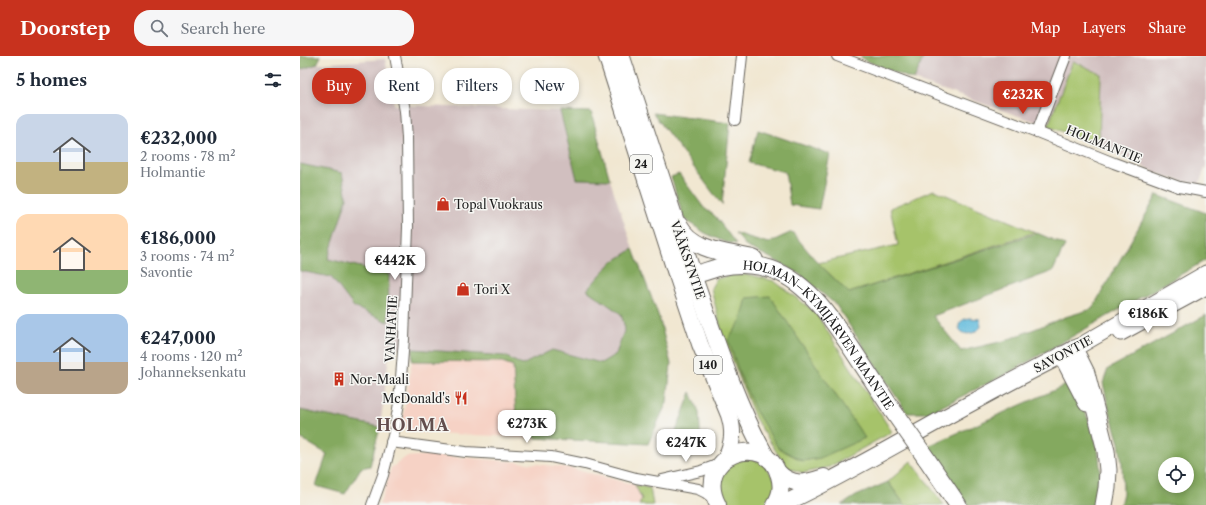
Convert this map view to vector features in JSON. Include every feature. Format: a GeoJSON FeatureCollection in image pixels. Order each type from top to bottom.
{"type":"FeatureCollection","features":[{"type":"Feature","properties":{"kind":"highway","name":"VÄÄKSYNTIE"},"geometry":{"type":"LineString","coordinates":[[607,56],[676,272]]}},
{"type":"Feature","properties":{"kind":"highway","name":"VÄÄKSYNTIE"},"geometry":{"type":"LineString","coordinates":[[621,56],[693,275]]}},
{"type":"Feature","properties":{"kind":"highway","name":"24"},"geometry":{"type":"LineString","coordinates":[[671,208],[683,232],[692,241],[713,250],[754,259],[776,270]]}},
{"type":"Feature","properties":{"kind":"highway","name":"HOLMAN–KYMIJÄRVEN MAANTIE"},"geometry":{"type":"LineString","coordinates":[[676,272],[682,275],[693,275],[721,267],[743,265],[763,267],[776,270],[802,287],[820,306],[838,329],[958,505]]}},
{"type":"Feature","properties":{"kind":"highway"},"geometry":{"type":"LineString","coordinates":[[1070,356],[1101,432],[1106,451],[1108,470],[1104,505]]}},
{"type":"Feature","properties":{"kind":"main road","name":"VÄÄKSYNTIE"},"geometry":{"type":"LineString","coordinates":[[676,272],[700,344],[730,415],[733,426],[732,444],[723,461]]}},
{"type":"Feature","properties":{"kind":"main road","name":"SAVONTIE"},"geometry":{"type":"LineString","coordinates":[[1070,356],[1206,273]]}},
{"type":"Feature","properties":{"kind":"main road","name":"VÄÄKSYNTIE"},"geometry":{"type":"LineString","coordinates":[[693,275],[738,400],[767,458],[778,472]]}},
{"type":"Feature","properties":{"kind":"main road","name":"SAVONTIE"},"geometry":{"type":"LineString","coordinates":[[781,505],[824,485],[976,400],[1070,356],[1206,287]]}},
{"type":"Feature","properties":{"kind":"main road"},"geometry":{"type":"LineString","coordinates":[[723,461],[738,452],[746,451],[755,452],[767,458]]}},
{"type":"Feature","properties":{"kind":"main road","name":"140"},"geometry":{"type":"LineString","coordinates":[[716,502],[712,489],[712,482],[716,470],[723,461]]}},
{"type":"Feature","properties":{"kind":"main road","name":"SAVONTIE"},"geometry":{"type":"LineString","coordinates":[[778,472],[788,480],[800,482],[815,480],[862,464]]}},
{"type":"Feature","properties":{"kind":"main road"},"geometry":{"type":"LineString","coordinates":[[774,505],[781,489],[778,472]]}},
{"type":"Feature","properties":{"kind":"street","name":"VANHATIE"},"geometry":{"type":"LineString","coordinates":[[372,505],[383,475],[391,442],[401,377],[408,227],[405,111],[395,56]]}},
{"type":"Feature","properties":{"kind":"street"},"geometry":{"type":"LineString","coordinates":[[734,120],[742,56]]}},
{"type":"Feature","properties":{"kind":"street"},"geometry":{"type":"LineString","coordinates":[[1037,132],[1066,56]]}},
{"type":"Feature","properties":{"kind":"street","name":"HOLMANTIE"},"geometry":{"type":"LineString","coordinates":[[842,57],[1114,163],[1191,190],[1206,192]]}},
{"type":"Feature","properties":{"kind":"street"},"geometry":{"type":"LineString","coordinates":[[391,442],[466,452],[551,457],[586,464],[636,478],[698,489],[706,492],[716,502]]}},
{"type":"Feature","properties":{"kind":"street"},"geometry":{"type":"LineString","coordinates":[[658,481],[701,471],[723,461]]}},
{"type":"Feature","properties":{"kind":"shaded area"},"geometry":{"type":"Polygon","coordinates":[[[924,56],[1206,56],[1206,166],[1199,184],[1169,178],[1099,146],[1101,74],[1073,61],[1048,126],[914,80],[924,56]]]}},
{"type":"Feature","properties":{"kind":"shaded area"},"geometry":{"type":"Polygon","coordinates":[[[385,59],[387,68],[374,68],[374,104],[560,111],[577,178],[610,180],[633,249],[611,263],[587,290],[621,314],[625,328],[616,354],[601,363],[552,350],[522,365],[505,356],[390,348],[380,427],[300,410],[300,70],[317,64],[385,59]]]}},
{"type":"Feature","properties":{"kind":"shaded area"},"geometry":{"type":"Polygon","coordinates":[[[412,361],[502,362],[513,366],[516,417],[535,438],[412,432],[402,424],[412,361]]]}},
{"type":"Feature","properties":{"kind":"shaded area"},"geometry":{"type":"Polygon","coordinates":[[[430,455],[519,462],[570,468],[635,485],[642,499],[639,505],[379,505],[391,468],[406,457],[430,455]]]}},
{"type":"Feature","properties":{"kind":"green space"},"geometry":{"type":"Polygon","coordinates":[[[300,56],[321,56],[317,64],[300,70],[300,56]]]}},
{"type":"Feature","properties":{"kind":"green space"},"geometry":{"type":"Polygon","coordinates":[[[860,56],[924,56],[914,80],[864,60],[860,56]]]}},
{"type":"Feature","properties":{"kind":"green space"},"geometry":{"type":"Polygon","coordinates":[[[1073,61],[1101,74],[1099,146],[1048,126],[1073,61]]]}},
{"type":"Feature","properties":{"kind":"green space"},"geometry":{"type":"Polygon","coordinates":[[[560,111],[591,112],[610,180],[577,179],[560,111]]]}},
{"type":"Feature","properties":{"kind":"green space"},"geometry":{"type":"Polygon","coordinates":[[[653,113],[730,123],[722,205],[653,113]]]}},
{"type":"Feature","properties":{"kind":"green space"},"geometry":{"type":"Polygon","coordinates":[[[758,130],[830,154],[819,209],[790,205],[785,172],[749,163],[758,130]]]}},
{"type":"Feature","properties":{"kind":"green space"},"geometry":{"type":"Polygon","coordinates":[[[300,164],[342,173],[347,198],[328,259],[389,274],[388,322],[354,307],[331,277],[300,271],[300,164]]]}},
{"type":"Feature","properties":{"kind":"green space"},"geometry":{"type":"Polygon","coordinates":[[[679,174],[704,208],[715,216],[736,244],[724,242],[705,233],[684,219],[671,177],[679,174]]]}},
{"type":"Feature","properties":{"kind":"green space"},"geometry":{"type":"Polygon","coordinates":[[[934,190],[1035,232],[849,293],[818,263],[898,245],[890,208],[934,190]]]}},
{"type":"Feature","properties":{"kind":"green space"},"geometry":{"type":"Polygon","coordinates":[[[1157,195],[1206,213],[1206,260],[1010,372],[929,413],[907,413],[836,305],[798,273],[747,247],[735,233],[768,243],[792,232],[818,263],[849,293],[1037,233],[1065,245],[1053,271],[933,316],[961,351],[1004,341],[1065,317],[1092,309],[1157,195]]]}},
{"type":"Feature","properties":{"kind":"green space"},"geometry":{"type":"Polygon","coordinates":[[[633,249],[659,317],[671,364],[667,402],[648,444],[535,438],[516,417],[513,366],[502,362],[412,361],[413,349],[505,356],[522,365],[552,350],[601,363],[616,354],[625,328],[621,314],[587,290],[611,263],[633,249]]]}},
{"type":"Feature","properties":{"kind":"green space"},"geometry":{"type":"Polygon","coordinates":[[[732,275],[751,275],[774,281],[815,312],[892,432],[829,467],[803,473],[786,467],[755,418],[722,333],[711,288],[716,279],[732,275]]]}},
{"type":"Feature","properties":{"kind":"green space"},"geometry":{"type":"Polygon","coordinates":[[[770,296],[865,438],[820,458],[803,461],[778,448],[755,410],[740,375],[728,340],[741,321],[747,298],[770,296]]]}},
{"type":"Feature","properties":{"kind":"green space"},"geometry":{"type":"Polygon","coordinates":[[[1206,315],[1206,505],[1120,505],[1123,493],[1122,463],[1119,443],[1103,383],[1108,369],[1206,315]]]}},
{"type":"Feature","properties":{"kind":"green space"},"geometry":{"type":"Polygon","coordinates":[[[1068,385],[1085,412],[1096,442],[1100,474],[1099,490],[1095,505],[968,505],[928,446],[1068,385]]]}},
{"type":"Feature","properties":{"kind":"green space"},"geometry":{"type":"Polygon","coordinates":[[[691,392],[699,412],[701,444],[683,450],[669,449],[691,392]]]}},
{"type":"Feature","properties":{"kind":"green space"},"geometry":{"type":"Polygon","coordinates":[[[300,410],[380,427],[370,466],[361,468],[345,494],[316,486],[327,454],[300,438],[300,410]]]}},
{"type":"Feature","properties":{"kind":"green space"},"geometry":{"type":"Polygon","coordinates":[[[744,458],[762,461],[777,483],[768,505],[729,505],[723,497],[721,482],[724,472],[727,467],[744,458]]]}},
{"type":"Feature","properties":{"kind":"green space"},"geometry":{"type":"Polygon","coordinates":[[[911,461],[944,505],[905,505],[888,482],[911,461]]]}},
{"type":"Feature","properties":{"kind":"green space"},"geometry":{"type":"Polygon","coordinates":[[[888,482],[905,505],[842,505],[856,496],[888,482]]]}},
{"type":"Feature","properties":{"kind":"green space"},"geometry":{"type":"Polygon","coordinates":[[[635,485],[650,488],[653,505],[639,505],[642,499],[635,485]]]}},
{"type":"Feature","properties":{"kind":"water"},"geometry":{"type":"Polygon","coordinates":[[[969,318],[980,319],[981,327],[975,332],[969,334],[961,331],[959,327],[963,320],[969,318]]]}},
{"type":"Feature","properties":{"kind":"place","name":"Topal Vuokraus"},"geometry":{"type":"Point","coordinates":[443,204]}},
{"type":"Feature","properties":{"kind":"place","name":"Tori X"},"geometry":{"type":"Point","coordinates":[463,289]}},
{"type":"Feature","properties":{"kind":"place","name":"Nor-Maali"},"geometry":{"type":"Point","coordinates":[339,379]}},
{"type":"Feature","properties":{"kind":"place","name":"McDonald's"},"geometry":{"type":"Point","coordinates":[461,398]}},
{"type":"Feature","properties":{"kind":"district","name":"HOLMA"},"geometry":{"type":"Point","coordinates":[413,425]}}]}
